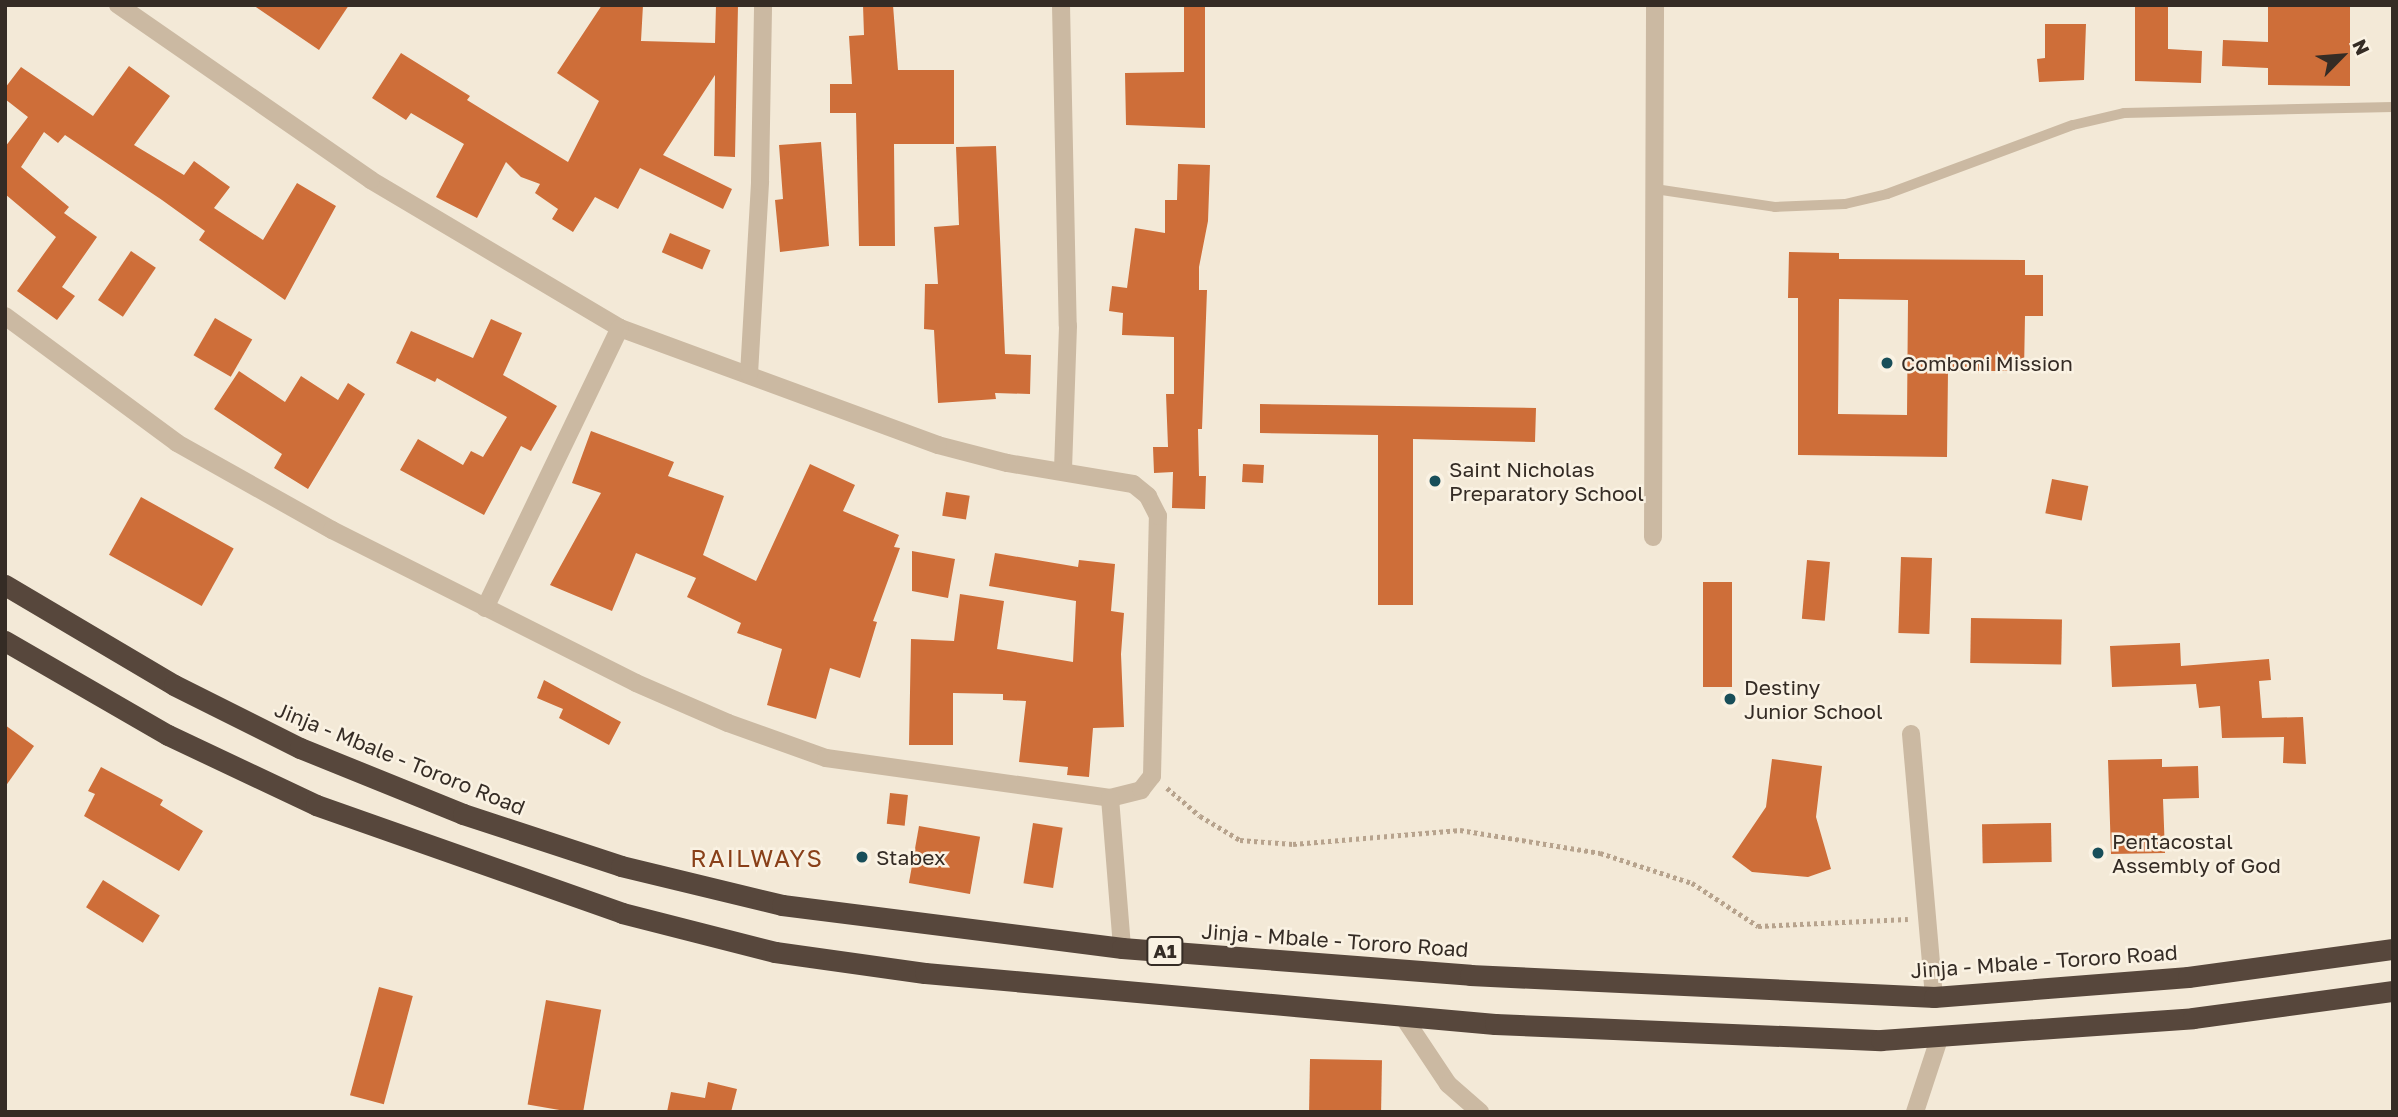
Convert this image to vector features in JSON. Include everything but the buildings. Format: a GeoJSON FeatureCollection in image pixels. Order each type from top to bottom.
{"type":"FeatureCollection","features":[{"type":"Feature","properties":{"kind":"highway","name":"Jinja - Mbale - Tororo Road"},"geometry":{"type":"LineString","coordinates":[[5,585],[174,685],[300,748],[463,814],[621,866],[782,905],[1122,948],[1470,975],[1934,996],[2188,976],[2393,949]]}},
{"type":"Feature","properties":{"kind":"highway","name":"A1"},"geometry":{"type":"LineString","coordinates":[[5,641],[168,735],[316,805],[622,913],[775,952],[912,971],[1495,1024],[1854,1039],[1940,1036],[2193,1018],[2393,991]]}},
{"type":"Feature","properties":{"kind":"street"},"geometry":{"type":"LineString","coordinates":[[5,316],[97,388],[177,443],[485,608],[635,683],[826,758],[1110,798],[1141,790],[1152,776],[1158,516],[1148,496],[1133,484],[1063,470],[1007,463],[938,445],[620,328],[371,180],[118,5]]}},
{"type":"Feature","properties":{"kind":"street"},"geometry":{"type":"LineString","coordinates":[[749,374],[760,181],[763,5]]}},
{"type":"Feature","properties":{"kind":"street"},"geometry":{"type":"LineString","coordinates":[[1061,5],[1068,326],[1063,470]]}},
{"type":"Feature","properties":{"kind":"street"},"geometry":{"type":"LineString","coordinates":[[1653,537],[1655,5]]}},
{"type":"Feature","properties":{"kind":"street"},"geometry":{"type":"LineString","coordinates":[[485,608],[620,328]]}},
{"type":"Feature","properties":{"kind":"street"},"geometry":{"type":"LineString","coordinates":[[1911,734],[1934,996]]}},
{"type":"Feature","properties":{"kind":"street"},"geometry":{"type":"LineString","coordinates":[[1110,798],[1122,948]]}},
{"type":"Feature","properties":{"kind":"street"},"geometry":{"type":"LineString","coordinates":[[1402,1015],[1448,1084],[1480,1112]]}},
{"type":"Feature","properties":{"kind":"street"},"geometry":{"type":"LineString","coordinates":[[1915,1112],[1940,1036]]}},
{"type":"Feature","properties":{"kind":"lane"},"geometry":{"type":"LineString","coordinates":[[1655,189],[1775,207],[1845,204],[1887,194],[2073,125],[2124,113],[2393,107]]}},
{"type":"Feature","properties":{"kind":"path"},"geometry":{"type":"LineString","coordinates":[[1152,776],[1200,816],[1240,840],[1293,844],[1460,830],[1600,853],[1692,883],[1758,926],[1927,918]]}},
{"type":"Feature","properties":{"kind":"place","name":"Comboni Mission"},"geometry":{"type":"Point","coordinates":[1887,363]}},
{"type":"Feature","properties":{"kind":"place","name":"Saint Nicholas Preparatory School"},"geometry":{"type":"Point","coordinates":[1435,481]}},
{"type":"Feature","properties":{"kind":"place","name":"Destiny Junior School"},"geometry":{"type":"Point","coordinates":[1730,699]}},
{"type":"Feature","properties":{"kind":"place","name":"Pentacostal Assembly of God"},"geometry":{"type":"Point","coordinates":[2098,853]}},
{"type":"Feature","properties":{"kind":"place","name":"Stabex"},"geometry":{"type":"Point","coordinates":[862,857]}},
{"type":"Feature","properties":{"kind":"district","name":"RAILWAYS"},"geometry":{"type":"Point","coordinates":[757,858]}}]}
